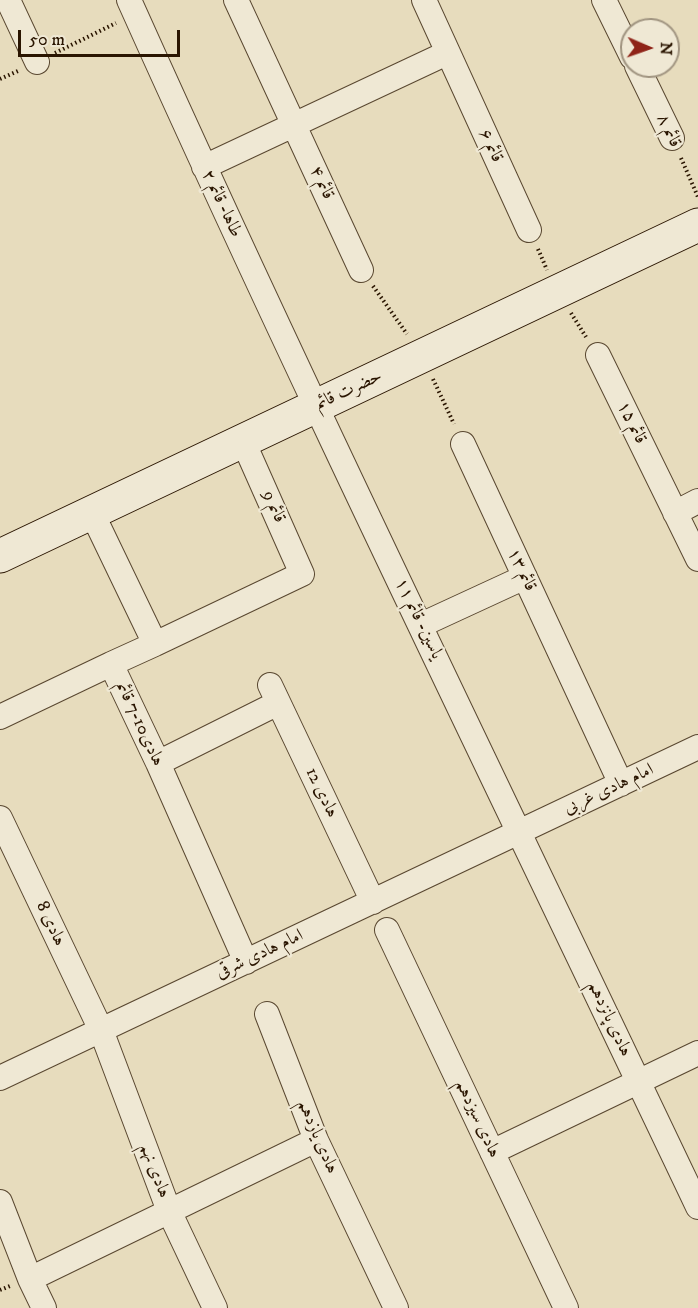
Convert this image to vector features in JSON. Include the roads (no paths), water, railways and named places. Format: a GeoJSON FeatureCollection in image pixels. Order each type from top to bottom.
{"type":"FeatureCollection","features":[{"type":"Feature","properties":{"kind":"street"},"geometry":{"type":"LineString","coordinates":[[8,0],[37,62]]}},
{"type":"Feature","properties":{"kind":"street","name":"قائم ۴"},"geometry":{"type":"LineString","coordinates":[[236,0],[361,270]]}},
{"type":"Feature","properties":{"kind":"street","name":"قائم ۶"},"geometry":{"type":"LineString","coordinates":[[424,0],[529,230]]}},
{"type":"Feature","properties":{"kind":"street"},"geometry":{"type":"LineString","coordinates":[[604,0],[620,33]]}},
{"type":"Feature","properties":{"kind":"street","name":"طاها- قائم ۲"},"geometry":{"type":"LineString","coordinates":[[132,7],[316,406]]}},
{"type":"Feature","properties":{"kind":"street"},"geometry":{"type":"LineString","coordinates":[[204,167],[447,53]]}},
{"type":"Feature","properties":{"kind":"street","name":"قائم ۸"},"geometry":{"type":"LineString","coordinates":[[643,78],[672,138]]}},
{"type":"Feature","properties":{"kind":"street","name":"حضرت قائم"},"geometry":{"type":"LineString","coordinates":[[0,556],[698,225]]}},
{"type":"Feature","properties":{"kind":"street","name":"قائم ۱۵"},"geometry":{"type":"LineString","coordinates":[[598,355],[698,559]]}},
{"type":"Feature","properties":{"kind":"street","name":"یاسین- قائم ۱۱"},"geometry":{"type":"LineString","coordinates":[[316,406],[520,832]]}},
{"type":"Feature","properties":{"kind":"street","name":"قائم 9"},"geometry":{"type":"LineString","coordinates":[[243,441],[302,574]]}},
{"type":"Feature","properties":{"kind":"street","name":"قائم ۱۳"},"geometry":{"type":"LineString","coordinates":[[463,444],[621,784]]}},
{"type":"Feature","properties":{"kind":"street"},"geometry":{"type":"LineString","coordinates":[[675,513],[698,501]]}},
{"type":"Feature","properties":{"kind":"street"},"geometry":{"type":"LineString","coordinates":[[92,513],[155,644]]}},
{"type":"Feature","properties":{"kind":"street","name":"هادی10-7 قائم"},"geometry":{"type":"LineString","coordinates":[[246,962],[158,763],[111,664],[302,574]]}},
{"type":"Feature","properties":{"kind":"street"},"geometry":{"type":"LineString","coordinates":[[421,625],[525,577]]}},
{"type":"Feature","properties":{"kind":"street"},"geometry":{"type":"LineString","coordinates":[[1,714],[111,664]]}},
{"type":"Feature","properties":{"kind":"street","name":"12 هادی"},"geometry":{"type":"LineString","coordinates":[[158,763],[274,694],[373,902]]}},
{"type":"Feature","properties":{"kind":"street","name":"امام هادی غربی"},"geometry":{"type":"LineString","coordinates":[[520,832],[621,784],[697,752]]}},
{"type":"Feature","properties":{"kind":"street","name":"هادی 8"},"geometry":{"type":"LineString","coordinates":[[0,818],[101,1030]]}},
{"type":"Feature","properties":{"kind":"street","name":"امام هادی شرقی"},"geometry":{"type":"LineString","coordinates":[[0,1078],[520,832]]}},
{"type":"Feature","properties":{"kind":"street","name":"هادی پانزدهم"},"geometry":{"type":"LineString","coordinates":[[520,832],[698,1207]]}},
{"type":"Feature","properties":{"kind":"street","name":"هادی سیزدهم"},"geometry":{"type":"LineString","coordinates":[[387,930],[566,1308]]}},
{"type":"Feature","properties":{"kind":"street","name":"هادی یازدهم"},"geometry":{"type":"LineString","coordinates":[[267,1014],[316,1140],[396,1308]]}},
{"type":"Feature","properties":{"kind":"street","name":"هادی نهم"},"geometry":{"type":"LineString","coordinates":[[101,1030],[169,1211],[215,1308]]}},
{"type":"Feature","properties":{"kind":"street"},"geometry":{"type":"LineString","coordinates":[[492,1152],[698,1053]]}},
{"type":"Feature","properties":{"kind":"street"},"geometry":{"type":"LineString","coordinates":[[30,1279],[316,1140]]}},
{"type":"Feature","properties":{"kind":"street"},"geometry":{"type":"LineString","coordinates":[[0,1202],[30,1279],[45,1308]]}}]}
